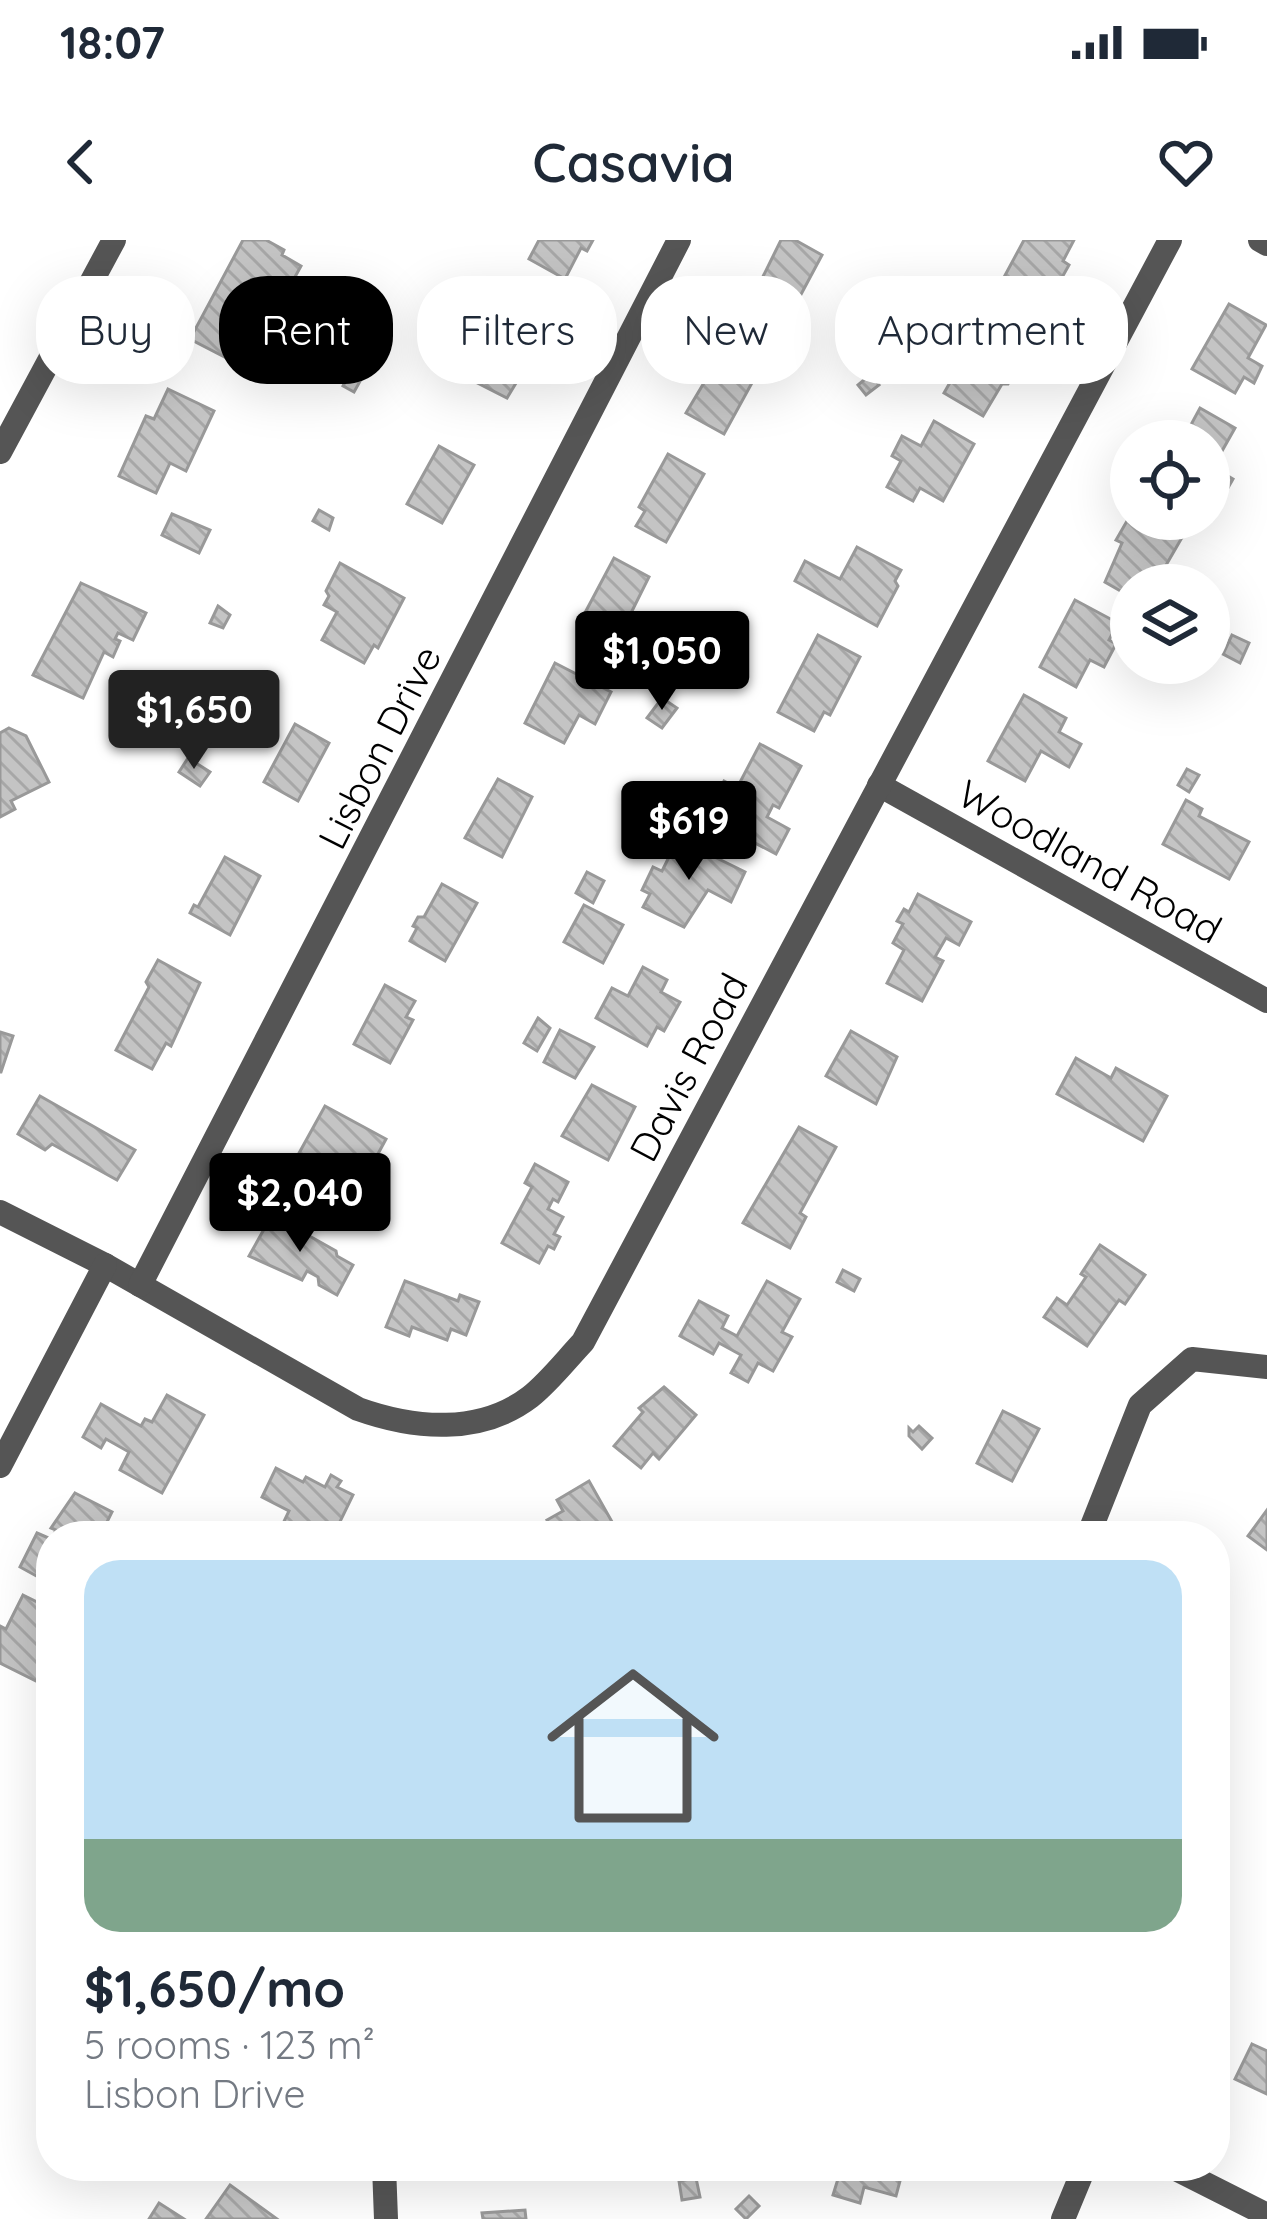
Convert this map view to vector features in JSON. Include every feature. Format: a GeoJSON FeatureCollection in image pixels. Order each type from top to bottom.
{"type":"FeatureCollection","features":[{"type":"Feature","properties":{"kind":"street"},"geometry":{"type":"LineString","coordinates":[[0,452],[114,240]]}},
{"type":"Feature","properties":{"kind":"street","name":"Lisbon Drive"},"geometry":{"type":"LineString","coordinates":[[140,1285],[680,240]]}},
{"type":"Feature","properties":{"kind":"street","name":"Davis Road"},"geometry":{"type":"LineString","coordinates":[[0,1212],[105,1265],[358,1409],[385,1419],[441,1426],[475,1421],[505,1412],[531,1396],[583,1342],[1170,240]]}},
{"type":"Feature","properties":{"kind":"street","name":"Woodland Road"},"geometry":{"type":"LineString","coordinates":[[879,785],[1267,1001]]}},
{"type":"Feature","properties":{"kind":"street"},"geometry":{"type":"LineString","coordinates":[[0,1466],[105,1265]]}},
{"type":"Feature","properties":{"kind":"street"},"geometry":{"type":"LineString","coordinates":[[1094,1521],[1140,1405],[1192,1359],[1267,1367]]}},
{"type":"Feature","properties":{"kind":"street"},"geometry":{"type":"LineString","coordinates":[[385,2181],[386,2219]]}},
{"type":"Feature","properties":{"kind":"street"},"geometry":{"type":"LineString","coordinates":[[1063,2219],[1078,2181]]}},
{"type":"Feature","properties":{"kind":"street"},"geometry":{"type":"LineString","coordinates":[[1200,2181],[1267,2215]]}},
{"type":"Feature","properties":{"kind":"building"},"geometry":{"type":"Polygon","coordinates":[[[243,240],[266,240],[301,266],[295,276],[224,276],[243,240]]]}},
{"type":"Feature","properties":{"kind":"building"},"geometry":{"type":"Polygon","coordinates":[[[539,240],[593,240],[587,251],[581,248],[567,276],[529,259],[539,240]]]}},
{"type":"Feature","properties":{"kind":"building"},"geometry":{"type":"Polygon","coordinates":[[[781,240],[795,240],[822,255],[811,276],[763,276],[781,240]]]}},
{"type":"Feature","properties":{"kind":"building"},"geometry":{"type":"Polygon","coordinates":[[[1024,240],[1074,240],[1063,261],[1069,265],[1063,276],[1005,276],[1024,240]]]}},
{"type":"Feature","properties":{"kind":"building"},"geometry":{"type":"Polygon","coordinates":[[[219,285],[219,354],[195,342],[195,330],[219,285]]]}},
{"type":"Feature","properties":{"kind":"building"},"geometry":{"type":"Polygon","coordinates":[[[1229,304],[1266,325],[1248,358],[1262,366],[1254,383],[1244,377],[1235,393],[1192,369],[1229,304]]]}},
{"type":"Feature","properties":{"kind":"building"},"geometry":{"type":"Polygon","coordinates":[[[480,384],[515,384],[507,398],[480,384]]]}},
{"type":"Feature","properties":{"kind":"building"},"geometry":{"type":"Polygon","coordinates":[[[703,384],[751,384],[724,434],[686,413],[703,384]]]}},
{"type":"Feature","properties":{"kind":"building"},"geometry":{"type":"Polygon","coordinates":[[[878,384],[879,385],[866,395],[858,385],[878,384]]]}},
{"type":"Feature","properties":{"kind":"building"},"geometry":{"type":"Polygon","coordinates":[[[949,384],[1002,384],[983,416],[944,393],[949,384]]]}},
{"type":"Feature","properties":{"kind":"building"},"geometry":{"type":"Polygon","coordinates":[[[168,389],[214,411],[186,471],[170,463],[156,493],[119,476],[146,416],[154,419],[168,389]]]}},
{"type":"Feature","properties":{"kind":"building"},"geometry":{"type":"Polygon","coordinates":[[[1200,408],[1221,420],[1194,420],[1200,408]]]}},
{"type":"Feature","properties":{"kind":"building"},"geometry":{"type":"Polygon","coordinates":[[[934,421],[974,444],[943,501],[920,488],[913,501],[887,487],[901,461],[892,456],[902,436],[921,446],[934,421]]]}},
{"type":"Feature","properties":{"kind":"building"},"geometry":{"type":"Polygon","coordinates":[[[439,446],[474,465],[442,523],[407,504],[439,446]]]}},
{"type":"Feature","properties":{"kind":"building"},"geometry":{"type":"Polygon","coordinates":[[[668,454],[704,474],[666,542],[636,526],[645,511],[639,507],[668,454]]]}},
{"type":"Feature","properties":{"kind":"building"},"geometry":{"type":"Polygon","coordinates":[[[319,510],[333,518],[329,530],[313,521],[319,510]]]}},
{"type":"Feature","properties":{"kind":"building"},"geometry":{"type":"Polygon","coordinates":[[[172,514],[210,530],[199,553],[162,535],[172,514]]]}},
{"type":"Feature","properties":{"kind":"building"},"geometry":{"type":"Polygon","coordinates":[[[1116,540],[1181,540],[1167,564],[1113,564],[1122,543],[1116,540]]]}},
{"type":"Feature","properties":{"kind":"building"},"geometry":{"type":"Polygon","coordinates":[[[857,547],[901,570],[877,626],[795,581],[805,561],[840,579],[857,547]]]}},
{"type":"Feature","properties":{"kind":"building"},"geometry":{"type":"Polygon","coordinates":[[[614,558],[649,577],[631,613],[646,622],[629,654],[578,626],[614,558]]]}},
{"type":"Feature","properties":{"kind":"building"},"geometry":{"type":"Polygon","coordinates":[[[340,563],[404,598],[378,648],[374,645],[364,663],[322,640],[337,612],[324,605],[340,563]]]}},
{"type":"Feature","properties":{"kind":"building"},"geometry":{"type":"Polygon","coordinates":[[[81,583],[146,613],[133,640],[118,633],[113,657],[104,652],[83,698],[33,675],[81,583]]]}},
{"type":"Feature","properties":{"kind":"building"},"geometry":{"type":"Polygon","coordinates":[[[1075,600],[1110,619],[1110,656],[1104,667],[1090,660],[1076,687],[1040,667],[1075,600]]]}},
{"type":"Feature","properties":{"kind":"building"},"geometry":{"type":"Polygon","coordinates":[[[218,606],[230,615],[223,628],[210,623],[218,606]]]}},
{"type":"Feature","properties":{"kind":"building"},"geometry":{"type":"Polygon","coordinates":[[[818,635],[860,657],[830,715],[824,712],[814,731],[778,712],[818,635]]]}},
{"type":"Feature","properties":{"kind":"building"},"geometry":{"type":"Polygon","coordinates":[[[1232,635],[1249,643],[1240,663],[1230,658],[1232,635]]]}},
{"type":"Feature","properties":{"kind":"building"},"geometry":{"type":"Polygon","coordinates":[[[555,663],[611,692],[595,724],[579,715],[564,743],[525,723],[555,663]]]}},
{"type":"Feature","properties":{"kind":"building"},"geometry":{"type":"Polygon","coordinates":[[[1024,695],[1066,718],[1059,732],[1081,744],[1069,767],[1041,751],[1025,781],[988,761],[1024,695]]]}},
{"type":"Feature","properties":{"kind":"building"},"geometry":{"type":"Polygon","coordinates":[[[662,698],[677,708],[662,728],[647,718],[662,698]]]}},
{"type":"Feature","properties":{"kind":"building"},"geometry":{"type":"Polygon","coordinates":[[[295,724],[329,743],[298,801],[264,782],[295,724]]]}},
{"type":"Feature","properties":{"kind":"building"},"geometry":{"type":"Polygon","coordinates":[[[9,728],[26,736],[49,782],[11,801],[15,809],[0,817],[0,733],[9,728]]]}},
{"type":"Feature","properties":{"kind":"building"},"geometry":{"type":"Polygon","coordinates":[[[760,744],[801,766],[779,808],[773,805],[767,817],[789,829],[776,854],[696,812],[706,794],[715,798],[724,781],[737,788],[760,744]]]}},
{"type":"Feature","properties":{"kind":"building"},"geometry":{"type":"Polygon","coordinates":[[[188,758],[210,772],[200,786],[179,772],[188,758]]]}},
{"type":"Feature","properties":{"kind":"building"},"geometry":{"type":"Polygon","coordinates":[[[1187,769],[1199,775],[1189,792],[1178,785],[1187,769]]]}},
{"type":"Feature","properties":{"kind":"building"},"geometry":{"type":"Polygon","coordinates":[[[498,779],[532,797],[502,857],[465,838],[498,779]]]}},
{"type":"Feature","properties":{"kind":"building"},"geometry":{"type":"Polygon","coordinates":[[[1186,800],[1202,809],[1199,816],[1249,842],[1229,879],[1163,844],[1186,800]]]}},
{"type":"Feature","properties":{"kind":"building"},"geometry":{"type":"Polygon","coordinates":[[[678,839],[745,872],[731,902],[708,890],[684,927],[643,907],[650,894],[642,890],[653,867],[662,871],[678,839]]]}},
{"type":"Feature","properties":{"kind":"building"},"geometry":{"type":"Polygon","coordinates":[[[225,857],[260,876],[230,935],[190,913],[194,905],[198,907],[225,857]]]}},
{"type":"Feature","properties":{"kind":"building"},"geometry":{"type":"Polygon","coordinates":[[[587,872],[604,881],[593,903],[576,893],[587,872]]]}},
{"type":"Feature","properties":{"kind":"building"},"geometry":{"type":"Polygon","coordinates":[[[442,884],[477,903],[445,961],[410,941],[418,917],[424,917],[442,884]]]}},
{"type":"Feature","properties":{"kind":"building"},"geometry":{"type":"Polygon","coordinates":[[[918,894],[971,922],[959,945],[946,938],[935,957],[943,961],[922,1001],[887,983],[904,950],[893,943],[903,924],[897,921],[904,909],[909,912],[918,894]]]}},
{"type":"Feature","properties":{"kind":"building"},"geometry":{"type":"Polygon","coordinates":[[[584,905],[623,925],[603,963],[564,942],[584,905]]]}},
{"type":"Feature","properties":{"kind":"building"},"geometry":{"type":"Polygon","coordinates":[[[158,960],[200,983],[171,1046],[166,1043],[152,1069],[116,1050],[158,960]]]}},
{"type":"Feature","properties":{"kind":"building"},"geometry":{"type":"Polygon","coordinates":[[[643,967],[667,980],[661,992],[680,1002],[664,1031],[657,1027],[647,1046],[596,1018],[612,988],[628,996],[643,967]]]}},
{"type":"Feature","properties":{"kind":"building"},"geometry":{"type":"Polygon","coordinates":[[[385,985],[415,1001],[406,1017],[413,1020],[390,1063],[354,1044],[385,985]]]}},
{"type":"Feature","properties":{"kind":"building"},"geometry":{"type":"Polygon","coordinates":[[[538,1018],[550,1028],[537,1051],[524,1043],[538,1018]]]}},
{"type":"Feature","properties":{"kind":"building"},"geometry":{"type":"Polygon","coordinates":[[[560,1030],[594,1047],[575,1078],[544,1062],[560,1030]]]}},
{"type":"Feature","properties":{"kind":"building"},"geometry":{"type":"Polygon","coordinates":[[[851,1031],[897,1057],[876,1104],[826,1076],[851,1031]]]}},
{"type":"Feature","properties":{"kind":"building"},"geometry":{"type":"Polygon","coordinates":[[[0,1032],[13,1036],[1,1072],[0,1072],[0,1032]]]}},
{"type":"Feature","properties":{"kind":"building"},"geometry":{"type":"Polygon","coordinates":[[[1076,1058],[1111,1078],[1116,1068],[1167,1096],[1143,1141],[1057,1094],[1076,1058]]]}},
{"type":"Feature","properties":{"kind":"building"},"geometry":{"type":"Polygon","coordinates":[[[592,1085],[635,1107],[608,1160],[562,1136],[592,1085]]]}},
{"type":"Feature","properties":{"kind":"building"},"geometry":{"type":"Polygon","coordinates":[[[40,1096],[135,1150],[117,1180],[52,1144],[45,1150],[18,1134],[40,1096]]]}},
{"type":"Feature","properties":{"kind":"building"},"geometry":{"type":"Polygon","coordinates":[[[325,1106],[386,1139],[360,1187],[338,1176],[329,1193],[299,1176],[307,1160],[298,1155],[325,1106]]]}},
{"type":"Feature","properties":{"kind":"building"},"geometry":{"type":"Polygon","coordinates":[[[799,1127],[836,1147],[800,1213],[806,1217],[790,1248],[743,1223],[799,1127]]]}},
{"type":"Feature","properties":{"kind":"building"},"geometry":{"type":"Polygon","coordinates":[[[535,1164],[568,1182],[558,1202],[553,1199],[548,1209],[563,1217],[554,1234],[560,1237],[554,1249],[548,1246],[539,1263],[502,1243],[532,1187],[525,1183],[535,1164]]]}},
{"type":"Feature","properties":{"kind":"building"},"geometry":{"type":"Polygon","coordinates":[[[272,1215],[353,1265],[337,1295],[307,1271],[302,1280],[249,1256],[272,1215]]]}},
{"type":"Feature","properties":{"kind":"building"},"geometry":{"type":"Polygon","coordinates":[[[1100,1245],[1145,1275],[1125,1304],[1119,1300],[1087,1346],[1044,1317],[1057,1298],[1067,1305],[1100,1245]]]}},
{"type":"Feature","properties":{"kind":"building"},"geometry":{"type":"Polygon","coordinates":[[[843,1270],[860,1279],[854,1291],[837,1282],[843,1270]]]}},
{"type":"Feature","properties":{"kind":"building"},"geometry":{"type":"Polygon","coordinates":[[[405,1281],[458,1301],[460,1295],[479,1302],[466,1335],[451,1329],[447,1340],[412,1327],[409,1336],[386,1327],[405,1281]]]}},
{"type":"Feature","properties":{"kind":"building"},"geometry":{"type":"Polygon","coordinates":[[[767,1281],[800,1299],[782,1332],[792,1337],[773,1371],[758,1363],[748,1382],[731,1373],[741,1355],[719,1343],[713,1354],[680,1336],[699,1301],[728,1316],[722,1328],[737,1336],[767,1281]]]}},
{"type":"Feature","properties":{"kind":"building"},"geometry":{"type":"Polygon","coordinates":[[[664,1387],[696,1415],[659,1459],[653,1453],[641,1468],[614,1446],[643,1412],[639,1408],[664,1387]]]}},
{"type":"Feature","properties":{"kind":"building"},"geometry":{"type":"Polygon","coordinates":[[[167,1395],[204,1415],[162,1493],[120,1470],[129,1452],[106,1439],[101,1448],[83,1437],[101,1404],[141,1426],[145,1419],[152,1422],[167,1395]]]}},
{"type":"Feature","properties":{"kind":"building"},"geometry":{"type":"Polygon","coordinates":[[[1003,1411],[1039,1429],[1012,1481],[977,1463],[1003,1411]]]}},
{"type":"Feature","properties":{"kind":"building"},"geometry":{"type":"Polygon","coordinates":[[[919,1426],[932,1438],[922,1449],[909,1436],[909,1428],[913,1432],[919,1426]]]}},
{"type":"Feature","properties":{"kind":"building"},"geometry":{"type":"Polygon","coordinates":[[[276,1468],[325,1487],[331,1475],[341,1481],[337,1487],[353,1495],[340,1521],[284,1521],[289,1511],[262,1497],[276,1468]]]}},
{"type":"Feature","properties":{"kind":"building"},"geometry":{"type":"Polygon","coordinates":[[[589,1481],[612,1521],[548,1521],[563,1511],[557,1500],[589,1481]]]}},
{"type":"Feature","properties":{"kind":"building"},"geometry":{"type":"Polygon","coordinates":[[[75,1493],[112,1512],[108,1521],[56,1521],[75,1493]]]}},
{"type":"Feature","properties":{"kind":"building"},"geometry":{"type":"Polygon","coordinates":[[[1267,1510],[1267,1550],[1248,1536],[1267,1510]]]}},
{"type":"Feature","properties":{"kind":"building"},"geometry":{"type":"Polygon","coordinates":[[[36,1535],[36,1576],[20,1567],[36,1535]]]}},
{"type":"Feature","properties":{"kind":"building"},"geometry":{"type":"Polygon","coordinates":[[[23,1595],[36,1602],[36,1681],[0,1663],[0,1626],[6,1629],[23,1595]]]}},
{"type":"Feature","properties":{"kind":"building"},"geometry":{"type":"Polygon","coordinates":[[[1252,2044],[1267,2051],[1267,2094],[1235,2079],[1252,2044]]]}},
{"type":"Feature","properties":{"kind":"building"},"geometry":{"type":"Polygon","coordinates":[[[679,2181],[697,2181],[700,2197],[682,2200],[679,2181]]]}},
{"type":"Feature","properties":{"kind":"building"},"geometry":{"type":"Polygon","coordinates":[[[837,2181],[900,2181],[896,2196],[864,2187],[860,2203],[833,2195],[837,2181]]]}},
{"type":"Feature","properties":{"kind":"building"},"geometry":{"type":"Polygon","coordinates":[[[230,2185],[277,2219],[206,2219],[230,2185]]]}},
{"type":"Feature","properties":{"kind":"building"},"geometry":{"type":"Polygon","coordinates":[[[749,2196],[759,2206],[746,2219],[736,2209],[749,2196]]]}},
{"type":"Feature","properties":{"kind":"building"},"geometry":{"type":"Polygon","coordinates":[[[159,2203],[184,2219],[149,2219],[159,2203]]]}},
{"type":"Feature","properties":{"kind":"building"},"geometry":{"type":"Polygon","coordinates":[[[525,2210],[526,2219],[483,2219],[482,2213],[525,2210]]]}}]}
